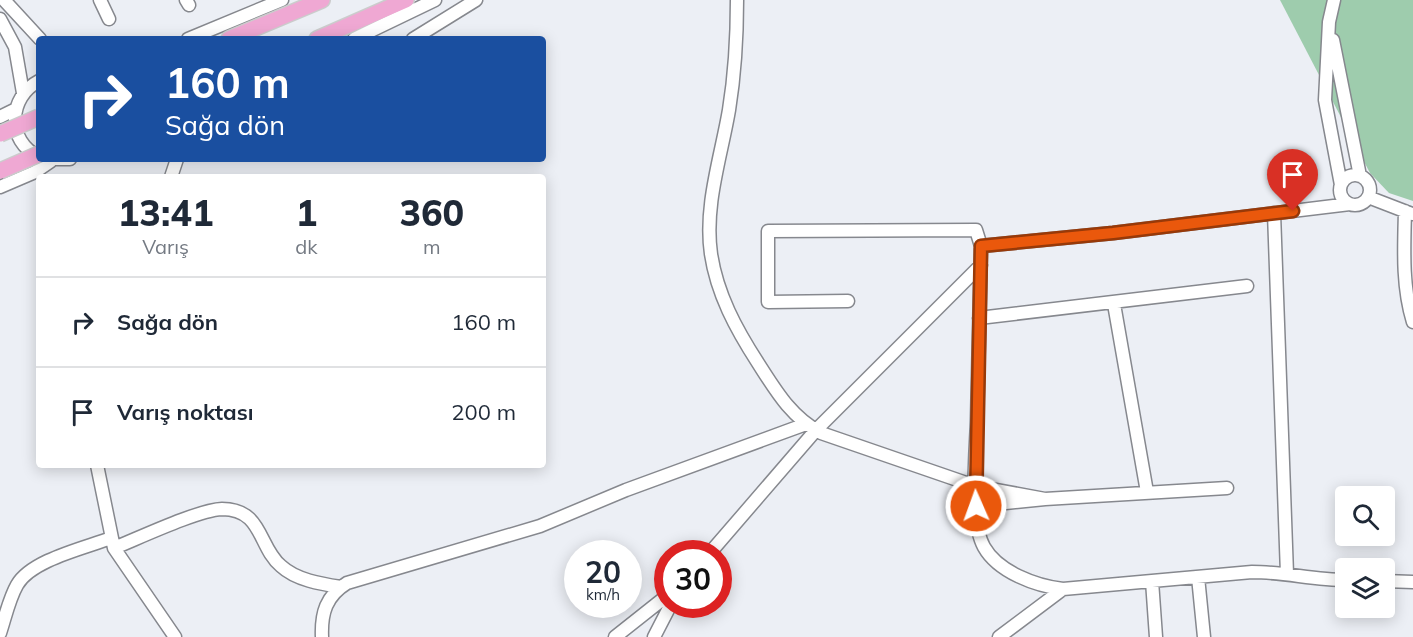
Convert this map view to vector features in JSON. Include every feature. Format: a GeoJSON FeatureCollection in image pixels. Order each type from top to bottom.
{"type":"FeatureCollection","features":[{"type":"Feature","properties":{"kind":"main road"},"geometry":{"type":"LineString","coordinates":[[236,36],[322,0]]}},
{"type":"Feature","properties":{"kind":"main road"},"geometry":{"type":"LineString","coordinates":[[324,36],[406,0]]}},
{"type":"Feature","properties":{"kind":"main road"},"geometry":{"type":"LineString","coordinates":[[0,134],[36,118]]}},
{"type":"Feature","properties":{"kind":"main road"},"geometry":{"type":"LineString","coordinates":[[0,171],[36,160]]}},
{"type":"Feature","properties":{"kind":"street"},"geometry":{"type":"LineString","coordinates":[[4,0],[37,36]]}},
{"type":"Feature","properties":{"kind":"street"},"geometry":{"type":"LineString","coordinates":[[100,0],[109,19]]}},
{"type":"Feature","properties":{"kind":"street"},"geometry":{"type":"LineString","coordinates":[[195,36],[282,0]]}},
{"type":"Feature","properties":{"kind":"street"},"geometry":{"type":"LineString","coordinates":[[360,36],[435,0]]}},
{"type":"Feature","properties":{"kind":"street"},"geometry":{"type":"LineString","coordinates":[[418,36],[476,0]]}},
{"type":"Feature","properties":{"kind":"street"},"geometry":{"type":"LineString","coordinates":[[737,0],[732,87],[710,206],[711,252],[719,288],[742,338],[783,402],[811,427],[833,439],[975,486],[1045,499]]}},
{"type":"Feature","properties":{"kind":"street"},"geometry":{"type":"LineString","coordinates":[[1334,0],[1329,22],[1325,100],[1343,199],[1350,204]]}},
{"type":"Feature","properties":{"kind":"street"},"geometry":{"type":"LineString","coordinates":[[0,19],[15,47],[23,93]]}},
{"type":"Feature","properties":{"kind":"street"},"geometry":{"type":"LineString","coordinates":[[981,246],[1359,204],[1368,197],[1369,185],[1360,176],[1329,22]]}},
{"type":"Feature","properties":{"kind":"street"},"geometry":{"type":"LineString","coordinates":[[36,83],[23,93],[16,109],[18,135],[28,150],[36,154]]}},
{"type":"Feature","properties":{"kind":"street"},"geometry":{"type":"LineString","coordinates":[[0,117],[16,109]]}},
{"type":"Feature","properties":{"kind":"street"},"geometry":{"type":"LineString","coordinates":[[0,187],[35,172],[41,162]]}},
{"type":"Feature","properties":{"kind":"street"},"geometry":{"type":"LineString","coordinates":[[1341,185],[1350,176],[1360,176]]}},
{"type":"Feature","properties":{"kind":"street"},"geometry":{"type":"LineString","coordinates":[[1368,197],[1410,212],[1404,261],[1407,303],[1413,322]]}},
{"type":"Feature","properties":{"kind":"street"},"geometry":{"type":"LineString","coordinates":[[1274,213],[1287,574]]}},
{"type":"Feature","properties":{"kind":"street"},"geometry":{"type":"LineString","coordinates":[[849,301],[768,302],[768,231],[976,230],[981,246],[975,486],[979,533],[990,556],[1029,581],[1063,589],[1252,572],[1287,574],[1319,580],[1335,579]]}},
{"type":"Feature","properties":{"kind":"street"},"geometry":{"type":"LineString","coordinates":[[720,540],[811,427],[981,266]]}},
{"type":"Feature","properties":{"kind":"street"},"geometry":{"type":"LineString","coordinates":[[979,318],[1114,304],[1247,286]]}},
{"type":"Feature","properties":{"kind":"street"},"geometry":{"type":"LineString","coordinates":[[1114,304],[1148,492]]}},
{"type":"Feature","properties":{"kind":"street"},"geometry":{"type":"LineString","coordinates":[[0,633],[15,590],[27,573],[39,565],[205,513],[231,510],[252,521],[275,561],[285,570],[315,582],[341,586],[390,568],[540,526],[626,490],[811,427]]}},
{"type":"Feature","properties":{"kind":"street"},"geometry":{"type":"LineString","coordinates":[[98,468],[112,543],[175,637]]}},
{"type":"Feature","properties":{"kind":"street"},"geometry":{"type":"LineString","coordinates":[[976,506],[1045,499],[1227,488]]}},
{"type":"Feature","properties":{"kind":"street"},"geometry":{"type":"LineString","coordinates":[[1198,577],[1204,637]]}},
{"type":"Feature","properties":{"kind":"street"},"geometry":{"type":"LineString","coordinates":[[1152,581],[1156,637]]}},
{"type":"Feature","properties":{"kind":"street"},"geometry":{"type":"LineString","coordinates":[[1395,581],[1413,582]]}},
{"type":"Feature","properties":{"kind":"street"},"geometry":{"type":"LineString","coordinates":[[322,637],[324,609],[341,586]]}},
{"type":"Feature","properties":{"kind":"street"},"geometry":{"type":"LineString","coordinates":[[999,637],[1063,589]]}},
{"type":"Feature","properties":{"kind":"street"},"geometry":{"type":"LineString","coordinates":[[615,637],[654,606]]}},
{"type":"Feature","properties":{"kind":"street"},"geometry":{"type":"LineString","coordinates":[[654,637],[664,618]]}},
{"type":"Feature","properties":{"kind":"green space"},"geometry":{"type":"Polygon","coordinates":[[[1280,0],[1413,0],[1413,201],[1389,193],[1370,173],[1280,0]]]}},
{"type":"Feature","properties":{"kind":"route"},"geometry":{"type":"LineString","coordinates":[[976,506],[981,246],[1293,211]]}}]}
